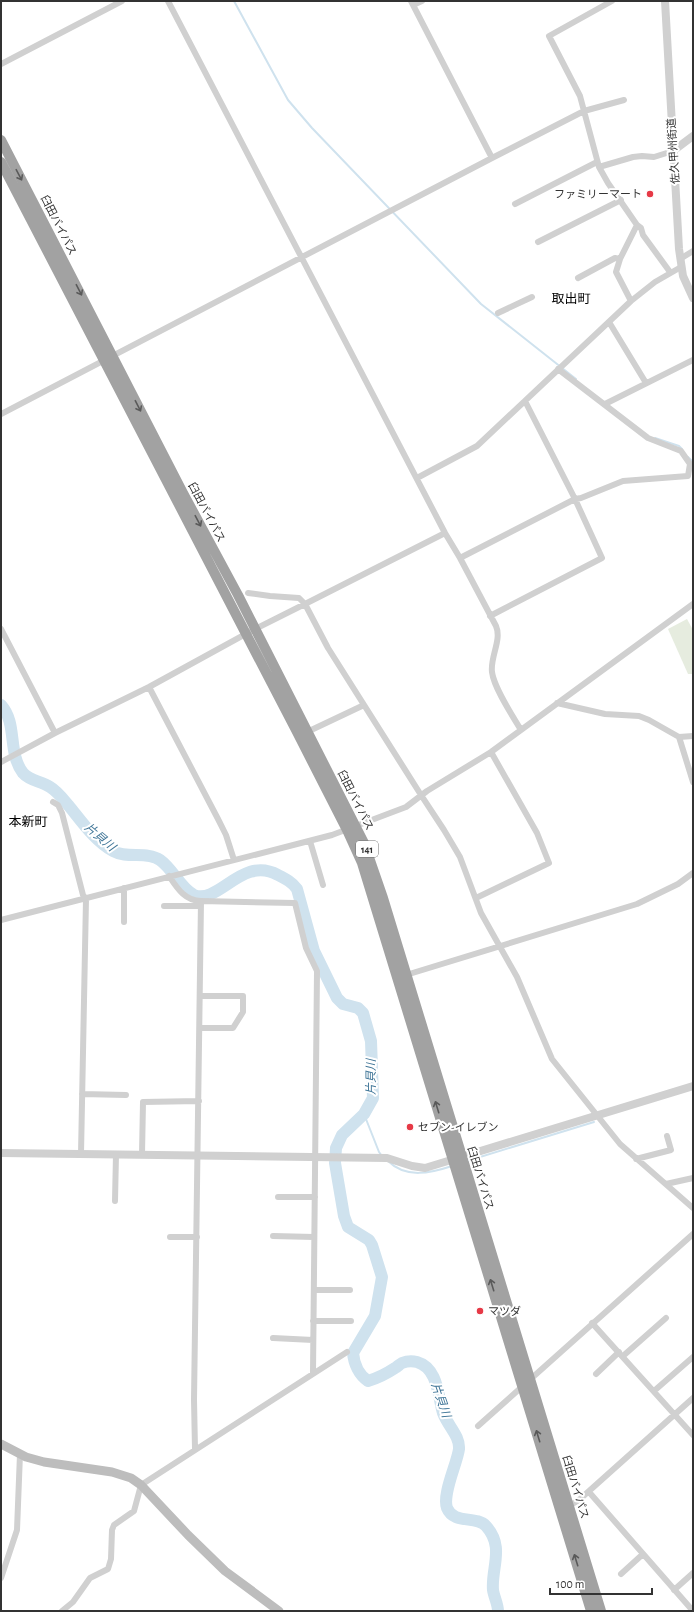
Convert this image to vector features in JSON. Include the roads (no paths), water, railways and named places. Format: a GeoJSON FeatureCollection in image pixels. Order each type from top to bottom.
{"type":"FeatureCollection","features":[{"type":"Feature","properties":{"kind":"highway","name":"臼田バイパス"},"geometry":{"type":"LineString","coordinates":[[1,140],[108,358]]}},
{"type":"Feature","properties":{"kind":"highway","name":"臼田バイパス"},"geometry":{"type":"LineString","coordinates":[[1,162],[108,358],[351,829],[371,861],[406,975],[522,1386],[591,1611]]}},
{"type":"Feature","properties":{"kind":"highway","name":"臼田バイパス"},"geometry":{"type":"LineString","coordinates":[[250,631],[307,732],[351,829],[457,1158],[531,1378],[601,1611]]}},
{"type":"Feature","properties":{"kind":"main road"},"geometry":{"type":"LineString","coordinates":[[1,1444],[20,1454],[54,1464],[122,1474],[131,1478],[141,1485],[225,1571],[279,1611]]}},
{"type":"Feature","properties":{"kind":"street"},"geometry":{"type":"LineString","coordinates":[[1,64],[122,1]]}},
{"type":"Feature","properties":{"kind":"street"},"geometry":{"type":"LineString","coordinates":[[168,1],[445,533],[498,630],[492,666],[492,676],[502,698],[521,730]]}},
{"type":"Feature","properties":{"kind":"street"},"geometry":{"type":"LineString","coordinates":[[422,1],[412,3],[492,158]]}},
{"type":"Feature","properties":{"kind":"street"},"geometry":{"type":"LineString","coordinates":[[612,1],[550,36],[580,96],[598,165],[608,184],[621,200],[637,225],[641,228],[643,235],[670,272]]}},
{"type":"Feature","properties":{"kind":"street","name":"佐久甲州街道"},"geometry":{"type":"LineString","coordinates":[[665,1],[680,263],[693,298]]}},
{"type":"Feature","properties":{"kind":"street"},"geometry":{"type":"LineString","coordinates":[[1,414],[584,111],[624,100]]}},
{"type":"Feature","properties":{"kind":"street"},"geometry":{"type":"LineString","coordinates":[[617,101],[620,109]]}},
{"type":"Feature","properties":{"kind":"street"},"geometry":{"type":"LineString","coordinates":[[515,204],[598,165],[633,157],[654,157],[673,151],[693,136]]}},
{"type":"Feature","properties":{"kind":"street"},"geometry":{"type":"LineString","coordinates":[[538,242],[621,200]]}},
{"type":"Feature","properties":{"kind":"street"},"geometry":{"type":"LineString","coordinates":[[631,301],[616,272],[620,259],[637,225]]}},
{"type":"Feature","properties":{"kind":"street"},"geometry":{"type":"LineString","coordinates":[[417,478],[477,446],[631,301],[670,272],[693,251]]}},
{"type":"Feature","properties":{"kind":"street"},"geometry":{"type":"LineString","coordinates":[[578,278],[615,258],[620,259]]}},
{"type":"Feature","properties":{"kind":"street"},"geometry":{"type":"LineString","coordinates":[[498,313],[532,297]]}},
{"type":"Feature","properties":{"kind":"street"},"geometry":{"type":"LineString","coordinates":[[609,322],[646,383]]}},
{"type":"Feature","properties":{"kind":"street"},"geometry":{"type":"LineString","coordinates":[[606,403],[693,360]]}},
{"type":"Feature","properties":{"kind":"street"},"geometry":{"type":"LineString","coordinates":[[460,558],[575,499],[623,481],[691,476],[690,464],[681,451],[648,438],[560,367]]}},
{"type":"Feature","properties":{"kind":"street"},"geometry":{"type":"LineString","coordinates":[[490,616],[602,558],[575,499],[525,402]]}},
{"type":"Feature","properties":{"kind":"street"},"geometry":{"type":"LineString","coordinates":[[1,762],[55,733],[149,687],[250,631],[445,533]]}},
{"type":"Feature","properties":{"kind":"street"},"geometry":{"type":"LineString","coordinates":[[248,593],[299,598],[305,604],[328,648],[460,857],[481,913],[519,983],[552,1059],[620,1144],[693,1208]]}},
{"type":"Feature","properties":{"kind":"street"},"geometry":{"type":"LineString","coordinates":[[1,920],[310,841],[351,829],[406,807],[492,752],[693,604]]}},
{"type":"Feature","properties":{"kind":"street"},"geometry":{"type":"LineString","coordinates":[[1,629],[55,733]]}},
{"type":"Feature","properties":{"kind":"street"},"geometry":{"type":"LineString","coordinates":[[149,687],[226,835],[234,860]]}},
{"type":"Feature","properties":{"kind":"street"},"geometry":{"type":"LineString","coordinates":[[557,703],[604,714],[639,716],[650,720],[680,738],[693,736]]}},
{"type":"Feature","properties":{"kind":"street"},"geometry":{"type":"LineString","coordinates":[[307,732],[364,705]]}},
{"type":"Feature","properties":{"kind":"street"},"geometry":{"type":"LineString","coordinates":[[680,738],[693,782]]}},
{"type":"Feature","properties":{"kind":"street"},"geometry":{"type":"LineString","coordinates":[[476,898],[549,863],[537,833],[492,752]]}},
{"type":"Feature","properties":{"kind":"street"},"geometry":{"type":"LineString","coordinates":[[53,802],[58,805],[62,812],[83,895],[86,899],[81,1154]]}},
{"type":"Feature","properties":{"kind":"street"},"geometry":{"type":"LineString","coordinates":[[310,841],[323,885]]}},
{"type":"Feature","properties":{"kind":"street"},"geometry":{"type":"LineString","coordinates":[[406,975],[499,948],[637,904],[678,884],[693,873]]}},
{"type":"Feature","properties":{"kind":"street"},"geometry":{"type":"LineString","coordinates":[[170,876],[180,891],[188,898],[201,904]]}},
{"type":"Feature","properties":{"kind":"street"},"geometry":{"type":"LineString","coordinates":[[124,888],[124,922]]}},
{"type":"Feature","properties":{"kind":"street"},"geometry":{"type":"LineString","coordinates":[[164,906],[295,903],[306,948],[317,971],[313,1373]]}},
{"type":"Feature","properties":{"kind":"street"},"geometry":{"type":"LineString","coordinates":[[195,1449],[194,1400],[201,904]]}},
{"type":"Feature","properties":{"kind":"street"},"geometry":{"type":"LineString","coordinates":[[200,996],[243,996],[243,1012],[233,1028],[200,1028]]}},
{"type":"Feature","properties":{"kind":"street"},"geometry":{"type":"LineString","coordinates":[[1,1153],[387,1158],[420,1168],[429,1167],[693,1086]]}},
{"type":"Feature","properties":{"kind":"street"},"geometry":{"type":"LineString","coordinates":[[82,1094],[126,1095]]}},
{"type":"Feature","properties":{"kind":"street"},"geometry":{"type":"LineString","coordinates":[[142,1154],[143,1102],[199,1102]]}},
{"type":"Feature","properties":{"kind":"street"},"geometry":{"type":"LineString","coordinates":[[636,1159],[671,1150],[667,1136]]}},
{"type":"Feature","properties":{"kind":"street"},"geometry":{"type":"LineString","coordinates":[[115,1201],[116,1154]]}},
{"type":"Feature","properties":{"kind":"street"},"geometry":{"type":"LineString","coordinates":[[666,1184],[693,1178]]}},
{"type":"Feature","properties":{"kind":"street"},"geometry":{"type":"LineString","coordinates":[[278,1197],[315,1197]]}},
{"type":"Feature","properties":{"kind":"street"},"geometry":{"type":"LineString","coordinates":[[478,1426],[592,1322],[693,1234]]}},
{"type":"Feature","properties":{"kind":"street"},"geometry":{"type":"LineString","coordinates":[[273,1236],[314,1237]]}},
{"type":"Feature","properties":{"kind":"street"},"geometry":{"type":"LineString","coordinates":[[170,1237],[197,1237]]}},
{"type":"Feature","properties":{"kind":"street"},"geometry":{"type":"LineString","coordinates":[[314,1290],[350,1290]]}},
{"type":"Feature","properties":{"kind":"street"},"geometry":{"type":"LineString","coordinates":[[596,1374],[666,1318]]}},
{"type":"Feature","properties":{"kind":"street"},"geometry":{"type":"LineString","coordinates":[[313,1322],[351,1322]]}},
{"type":"Feature","properties":{"kind":"street"},"geometry":{"type":"LineString","coordinates":[[592,1322],[693,1435]]}},
{"type":"Feature","properties":{"kind":"street"},"geometry":{"type":"LineString","coordinates":[[273,1338],[313,1340]]}},
{"type":"Feature","properties":{"kind":"street"},"geometry":{"type":"LineString","coordinates":[[62,1611],[73,1602],[90,1578],[108,1568],[111,1559],[112,1530],[114,1525],[134,1511],[141,1485],[347,1352]]}},
{"type":"Feature","properties":{"kind":"street"},"geometry":{"type":"LineString","coordinates":[[654,1391],[693,1357]]}},
{"type":"Feature","properties":{"kind":"street"},"geometry":{"type":"LineString","coordinates":[[569,1506],[589,1492],[693,1398]]}},
{"type":"Feature","properties":{"kind":"street"},"geometry":{"type":"LineString","coordinates":[[1,1578],[17,1530],[20,1454]]}},
{"type":"Feature","properties":{"kind":"street"},"geometry":{"type":"LineString","coordinates":[[589,1492],[693,1611]]}},
{"type":"Feature","properties":{"kind":"street"},"geometry":{"type":"LineString","coordinates":[[621,1574],[643,1554]]}},
{"type":"Feature","properties":{"kind":"street"},"geometry":{"type":"LineString","coordinates":[[674,1590],[693,1573]]}},
{"type":"Feature","properties":{"kind":"waterway"},"geometry":{"type":"LineString","coordinates":[[234,1],[288,100],[312,128],[481,304],[576,379]]}},
{"type":"Feature","properties":{"kind":"waterway"},"geometry":{"type":"LineString","coordinates":[[655,438],[679,446],[682,449]]}},
{"type":"Feature","properties":{"kind":"waterway"},"geometry":{"type":"LineString","coordinates":[[688,457],[693,462]]}},
{"type":"Feature","properties":{"kind":"waterway","name":"片貝川"},"geometry":{"type":"LineString","coordinates":[[1,705],[9,721],[15,756],[23,773],[29,778],[47,785],[55,791],[84,825],[106,847],[124,855],[155,857],[165,864],[185,888],[194,895],[203,896],[213,893],[242,875],[253,871],[265,871],[278,875],[286,879],[297,889],[314,951],[337,998],[343,1004],[358,1008],[363,1013],[371,1041],[373,1098],[364,1114],[342,1135],[336,1148],[335,1163],[344,1216],[348,1227],[369,1240],[382,1277],[375,1316],[353,1353],[354,1361],[360,1372],[368,1381],[385,1374],[402,1363],[410,1361],[424,1365],[433,1376],[443,1413],[456,1435],[459,1444],[458,1455],[446,1495],[447,1508],[450,1513],[455,1516],[482,1523],[492,1534],[496,1550],[493,1590],[498,1611]]}},
{"type":"Feature","properties":{"kind":"waterway"},"geometry":{"type":"LineString","coordinates":[[364,1114],[382,1156]]}},
{"type":"Feature","properties":{"kind":"waterway"},"geometry":{"type":"LineString","coordinates":[[467,1161],[594,1122]]}},
{"type":"Feature","properties":{"kind":"waterway"},"geometry":{"type":"LineString","coordinates":[[388,1161],[395,1167],[419,1173],[436,1171],[452,1166]]}},
{"type":"Feature","properties":{"kind":"place","name":"ファミリーマート"},"geometry":{"type":"Point","coordinates":[650,194]}},
{"type":"Feature","properties":{"kind":"place","name":"セブン-イレブン"},"geometry":{"type":"Point","coordinates":[410,1127]}},
{"type":"Feature","properties":{"kind":"place","name":"マツダ"},"geometry":{"type":"Point","coordinates":[480,1311]}},
{"type":"Feature","properties":{"kind":"district","name":"取出町"},"geometry":{"type":"Point","coordinates":[571,298]}},
{"type":"Feature","properties":{"kind":"district","name":"本新町"},"geometry":{"type":"Point","coordinates":[28,821]}}]}
